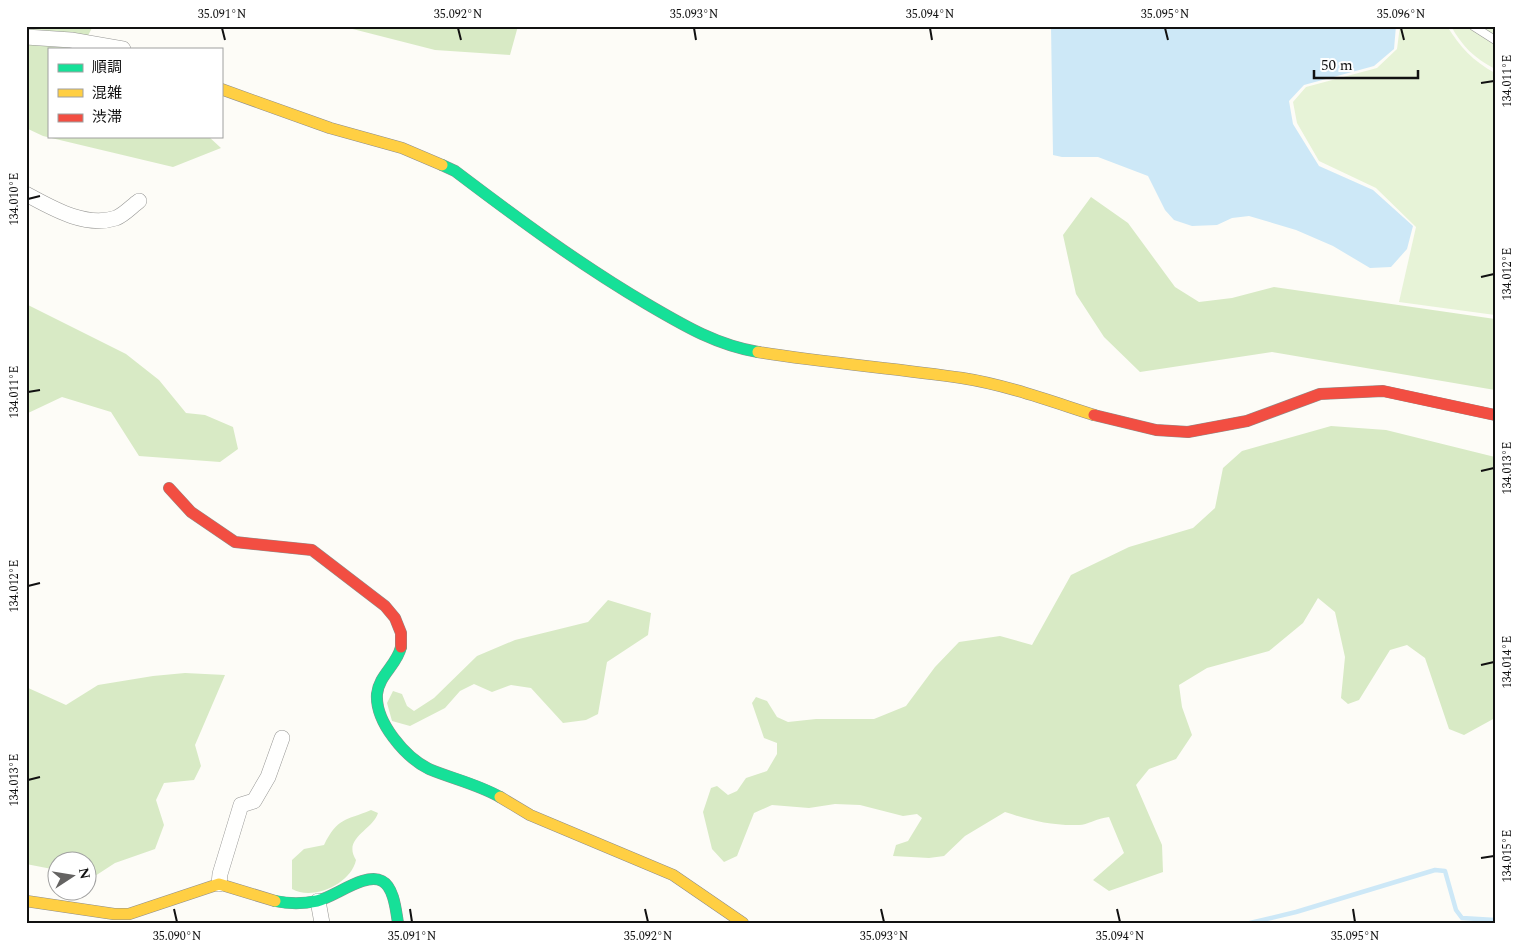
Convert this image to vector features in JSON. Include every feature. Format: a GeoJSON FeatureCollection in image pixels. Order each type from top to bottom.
{"type":"FeatureCollection","features":[{"type":"Feature","properties":{"kind":"street"},"geometry":{"type":"LineString","coordinates":[[26,37],[71,40],[117,48]]}},
{"type":"Feature","properties":{"kind":"street"},"geometry":{"type":"LineString","coordinates":[[222,89],[330,128],[402,148],[455,171],[540,236],[614,284],[701,336],[751,351],[824,363],[962,378],[997,384],[1125,424],[1156,430],[1188,432],[1218,428],[1248,421],[1320,394],[1350,392],[1383,391],[1495,415]]}},
{"type":"Feature","properties":{"kind":"street"},"geometry":{"type":"LineString","coordinates":[[26,194],[78,218],[101,220],[117,218],[138,201]]}},
{"type":"Feature","properties":{"kind":"street"},"geometry":{"type":"LineString","coordinates":[[169,488],[190,512],[235,542],[312,550],[385,606],[395,618],[402,633],[399,656],[380,682],[377,695],[381,715],[386,729],[417,762],[430,769],[482,787],[530,815],[674,875],[743,923]]}},
{"type":"Feature","properties":{"kind":"street"},"geometry":{"type":"LineString","coordinates":[[219,884],[220,874],[241,805],[254,801],[268,777],[282,738]]}},
{"type":"Feature","properties":{"kind":"street"},"geometry":{"type":"LineString","coordinates":[[26,901],[56,904],[131,918],[219,884],[273,902],[291,904],[318,901],[369,878],[381,880],[386,884],[393,898],[398,923]]}},
{"type":"Feature","properties":{"kind":"street"},"geometry":{"type":"LineString","coordinates":[[318,901],[322,923]]}},
{"type":"Feature","properties":{"kind":"lane"},"geometry":{"type":"LineString","coordinates":[[1473,26],[1495,40]]}},
{"type":"Feature","properties":{"kind":"green space"},"geometry":{"type":"Polygon","coordinates":[[[26,26],[93,26],[82,48],[48,48],[48,137],[26,128],[26,26]]]}},
{"type":"Feature","properties":{"kind":"green space"},"geometry":{"type":"Polygon","coordinates":[[[341,26],[518,26],[510,55],[435,50],[341,26]]]}},
{"type":"Feature","properties":{"kind":"green space"},"geometry":{"type":"Polygon","coordinates":[[[1400,26],[1447,26],[1468,53],[1480,64],[1495,73],[1495,315],[1399,302],[1416,227],[1376,188],[1319,161],[1297,123],[1293,102],[1306,87],[1377,68],[1397,49],[1400,26]]]}},
{"type":"Feature","properties":{"kind":"green space"},"geometry":{"type":"Polygon","coordinates":[[[1451,26],[1495,26],[1495,69],[1469,51],[1451,26]]]}},
{"type":"Feature","properties":{"kind":"green space"},"geometry":{"type":"Polygon","coordinates":[[[51,138],[210,138],[221,148],[173,167],[51,138]]]}},
{"type":"Feature","properties":{"kind":"green space"},"geometry":{"type":"Polygon","coordinates":[[[1091,197],[1128,223],[1175,287],[1199,302],[1232,298],[1274,287],[1495,319],[1495,390],[1272,352],[1140,372],[1104,337],[1076,294],[1063,235],[1091,197]]]}},
{"type":"Feature","properties":{"kind":"green space"},"geometry":{"type":"Polygon","coordinates":[[[26,304],[126,354],[159,380],[186,413],[205,415],[233,427],[238,449],[220,462],[139,456],[111,412],[62,397],[26,414],[26,304]]]}},
{"type":"Feature","properties":{"kind":"green space"},"geometry":{"type":"Polygon","coordinates":[[[1331,426],[1386,430],[1495,457],[1495,718],[1464,735],[1449,729],[1425,658],[1407,645],[1390,650],[1359,700],[1348,704],[1341,698],[1345,657],[1335,612],[1318,598],[1303,623],[1269,651],[1207,668],[1179,685],[1182,707],[1192,735],[1176,759],[1149,769],[1136,785],[1162,845],[1163,872],[1109,891],[1093,880],[1124,853],[1109,817],[1082,825],[1059,825],[1023,818],[1005,812],[965,836],[944,856],[929,858],[893,856],[896,845],[908,841],[922,818],[917,814],[903,816],[860,805],[835,804],[809,808],[772,805],[754,813],[737,856],[724,862],[712,849],[703,812],[711,788],[717,786],[728,795],[737,791],[746,778],[767,771],[777,754],[777,743],[764,738],[752,703],[756,697],[767,701],[777,717],[788,722],[816,719],[874,719],[906,706],[935,667],[959,642],[1000,636],[1032,645],[1071,575],[1129,547],[1193,528],[1215,508],[1223,468],[1242,451],[1331,426]]]}},
{"type":"Feature","properties":{"kind":"green space"},"geometry":{"type":"Polygon","coordinates":[[[608,600],[651,613],[648,635],[607,662],[598,714],[586,720],[563,723],[531,688],[511,685],[492,692],[474,684],[460,691],[445,708],[410,726],[392,721],[387,703],[393,691],[402,694],[407,706],[414,711],[434,698],[477,656],[515,640],[588,622],[608,600]]]}},
{"type":"Feature","properties":{"kind":"green space"},"geometry":{"type":"Polygon","coordinates":[[[185,673],[225,675],[195,745],[201,766],[194,780],[164,783],[156,800],[164,825],[155,849],[115,863],[98,874],[98,852],[48,852],[48,868],[26,864],[26,687],[66,705],[98,685],[185,673]]]}},
{"type":"Feature","properties":{"kind":"green space"},"geometry":{"type":"Polygon","coordinates":[[[371,810],[378,813],[375,819],[355,840],[353,852],[356,860],[353,869],[347,876],[330,888],[320,891],[310,893],[292,889],[292,860],[304,849],[324,845],[334,829],[343,821],[371,810]]]}},
{"type":"Feature","properties":{"kind":"water"},"geometry":{"type":"Polygon","coordinates":[[[1051,26],[1396,26],[1394,49],[1374,66],[1304,85],[1289,101],[1293,124],[1319,166],[1373,190],[1413,226],[1407,249],[1391,267],[1370,268],[1333,246],[1296,230],[1249,216],[1232,218],[1217,225],[1192,226],[1174,220],[1165,210],[1148,176],[1098,157],[1062,157],[1053,155],[1051,26]]]}},
{"type":"Feature","properties":{"kind":"waterway"},"geometry":{"type":"LineString","coordinates":[[1250,923],[1296,912],[1435,870],[1445,871],[1456,910],[1462,918],[1495,920]]}},
{"type":"Feature","properties":{"kind":"traffic: fast"},"geometry":{"type":"LineString","coordinates":[[442,165],[455,171],[573,257],[647,304],[687,327],[714,339],[758,352]]}},
{"type":"Feature","properties":{"kind":"traffic: fast"},"geometry":{"type":"LineString","coordinates":[[401,647],[396,659],[381,681],[377,694],[381,716],[393,738],[410,756],[429,769],[474,785],[500,797]]}},
{"type":"Feature","properties":{"kind":"traffic: fast"},"geometry":{"type":"LineString","coordinates":[[275,901],[286,903],[317,901],[359,882],[375,879],[382,881],[389,888],[394,900],[398,923]]}},
{"type":"Feature","properties":{"kind":"traffic: slow"},"geometry":{"type":"LineString","coordinates":[[222,89],[330,128],[402,148],[442,165]]}},
{"type":"Feature","properties":{"kind":"traffic: slow"},"geometry":{"type":"LineString","coordinates":[[758,352],[979,381],[1094,415]]}},
{"type":"Feature","properties":{"kind":"traffic: slow"},"geometry":{"type":"LineString","coordinates":[[500,797],[530,815],[673,875],[743,923]]}},
{"type":"Feature","properties":{"kind":"traffic: slow"},"geometry":{"type":"LineString","coordinates":[[26,901],[114,914],[129,914],[219,884],[275,901]]}},
{"type":"Feature","properties":{"kind":"traffic: jam"},"geometry":{"type":"LineString","coordinates":[[1094,415],[1156,430],[1188,432],[1247,421],[1320,394],[1383,391],[1495,415]]}},
{"type":"Feature","properties":{"kind":"traffic: jam"},"geometry":{"type":"LineString","coordinates":[[169,488],[191,512],[235,542],[312,550],[385,606],[395,618],[401,633],[401,647]]}}]}
